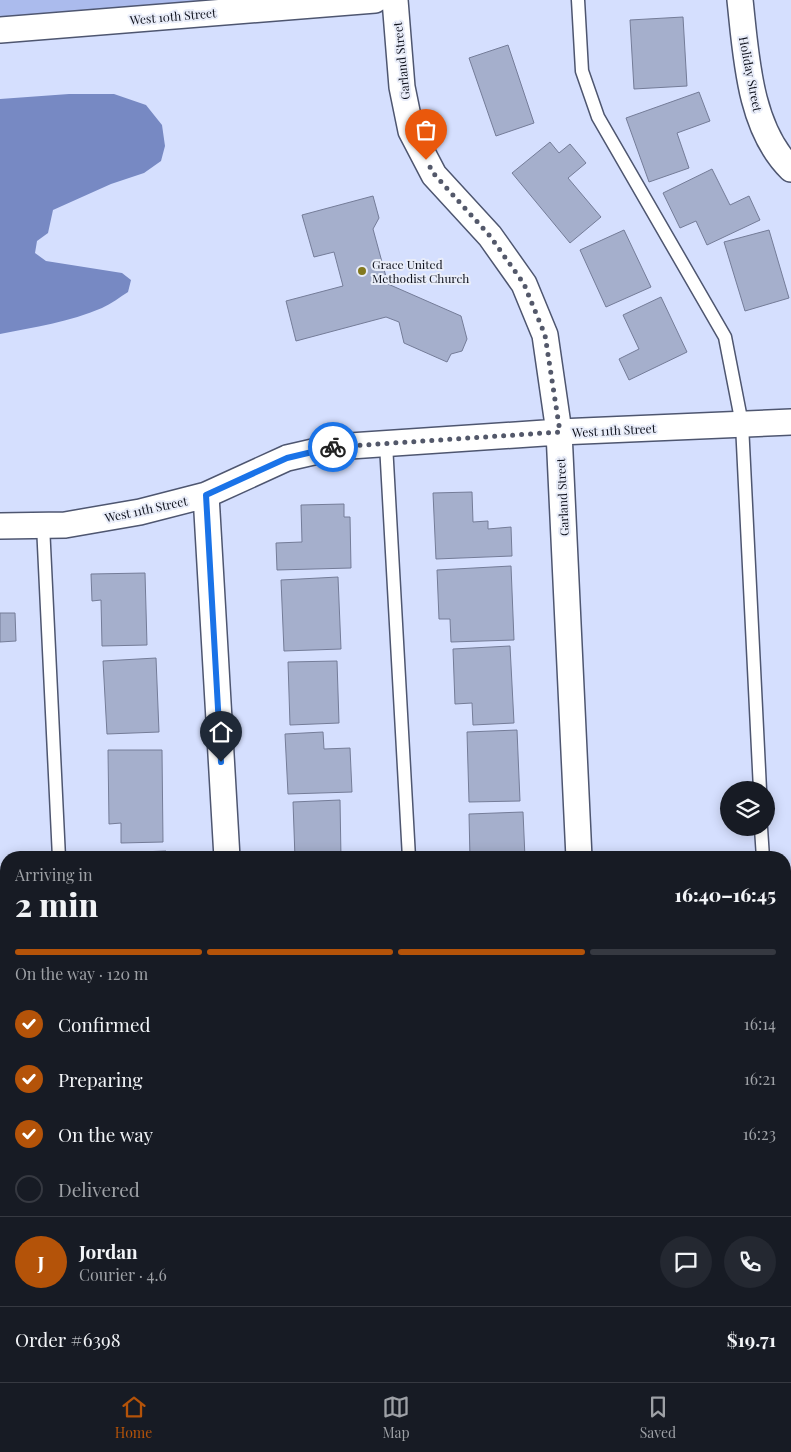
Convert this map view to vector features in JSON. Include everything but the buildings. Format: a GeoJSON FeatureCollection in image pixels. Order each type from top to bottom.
{"type":"FeatureCollection","features":[{"type":"Feature","properties":{"kind":"street","name":"West 10th Street"},"geometry":{"type":"LineString","coordinates":[[0,30],[376,0]]}},
{"type":"Feature","properties":{"kind":"street","name":"Garland Street"},"geometry":{"type":"LineString","coordinates":[[395,0],[402,87],[411,131],[434,174],[490,236],[524,284],[545,335],[560,432],[579,851]]}},
{"type":"Feature","properties":{"kind":"street","name":"Holiday Street"},"geometry":{"type":"LineString","coordinates":[[740,0],[746,56],[757,113],[781,159],[791,169]]}},
{"type":"Feature","properties":{"kind":"street","name":"West 11th Street"},"geometry":{"type":"LineString","coordinates":[[0,526],[65,525],[140,512],[206,495],[287,458],[334,447],[560,432],[791,422]]}},
{"type":"Feature","properties":{"kind":"street"},"geometry":{"type":"LineString","coordinates":[[206,495],[226,851]]}},
{"type":"Feature","properties":{"kind":"lane"},"geometry":{"type":"LineString","coordinates":[[578,0],[582,71],[598,117],[724,337],[742,424],[760,781]]}},
{"type":"Feature","properties":{"kind":"lane"},"geometry":{"type":"LineString","coordinates":[[386,444],[409,851]]}},
{"type":"Feature","properties":{"kind":"lane"},"geometry":{"type":"LineString","coordinates":[[43,525],[59,851]]}},
{"type":"Feature","properties":{"kind":"lane"},"geometry":{"type":"LineString","coordinates":[[762,836],[763,851]]}},
{"type":"Feature","properties":{"kind":"shaded area"},"geometry":{"type":"Polygon","coordinates":[[[0,0],[227,0],[0,19],[0,0]]]}},
{"type":"Feature","properties":{"kind":"shaded area"},"geometry":{"type":"Polygon","coordinates":[[[69,94],[114,94],[146,105],[162,125],[165,146],[161,161],[144,173],[111,184],[53,210],[48,233],[37,241],[35,253],[46,261],[122,273],[131,280],[128,292],[90,313],[52,324],[0,334],[0,99],[69,94]]]}},
{"type":"Feature","properties":{"kind":"way so far"},"geometry":{"type":"LineString","coordinates":[[333,447],[560,432],[545,335],[524,284],[490,236],[434,174],[426,160]]}},
{"type":"Feature","properties":{"kind":"place","name":"Grace United Methodist Church"},"geometry":{"type":"Point","coordinates":[362,271]}},
{"type":"Feature","properties":{"kind":"route"},"geometry":{"type":"LineString","coordinates":[[221,762],[206,495],[287,458],[333,447]]}}]}
